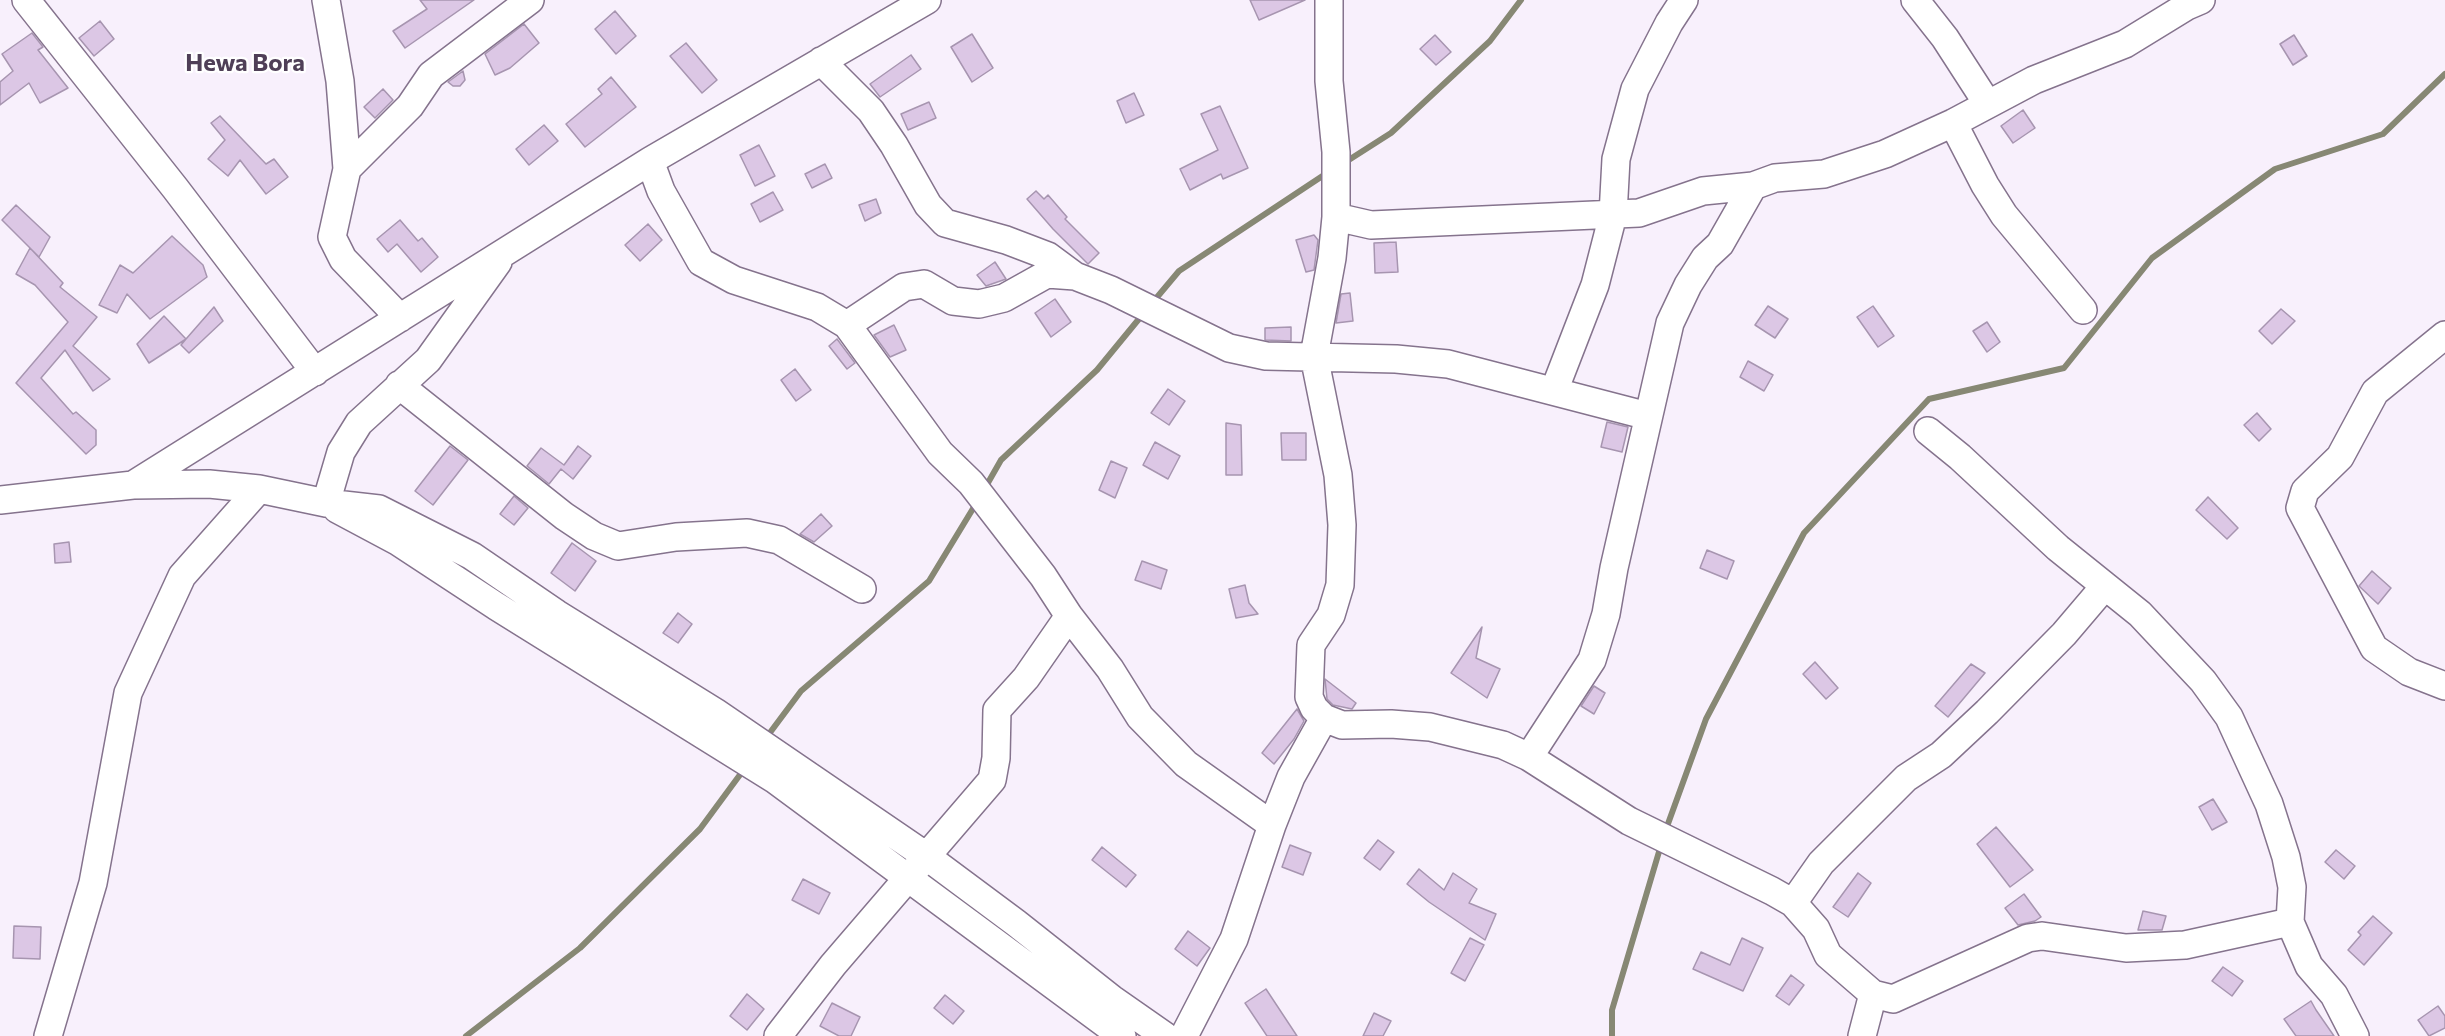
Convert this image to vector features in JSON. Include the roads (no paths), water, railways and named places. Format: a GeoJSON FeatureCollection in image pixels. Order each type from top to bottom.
{"type":"FeatureCollection","features":[{"type":"Feature","properties":{"kind":"street"},"geometry":{"type":"LineString","coordinates":[[26,0],[175,188],[315,372]]}},
{"type":"Feature","properties":{"kind":"street"},"geometry":{"type":"LineString","coordinates":[[326,0],[340,81],[347,169],[332,237],[343,259],[400,318]]}},
{"type":"Feature","properties":{"kind":"street"},"geometry":{"type":"LineString","coordinates":[[347,169],[410,106],[431,75],[530,0]]}},
{"type":"Feature","properties":{"kind":"street"},"geometry":{"type":"LineString","coordinates":[[133,485],[650,161],[927,0]]}},
{"type":"Feature","properties":{"kind":"street"},"geometry":{"type":"LineString","coordinates":[[1329,0],[1329,81],[1336,152],[1336,217],[1314,356],[1338,475],[1341,525],[1340,585],[1331,615],[1311,645],[1309,697],[1314,708],[1324,718],[1351,726],[1391,724],[1430,727],[1503,745],[1529,757],[1629,821],[1793,903],[1816,929],[1828,955],[1873,994],[1893,999],[2028,938],[2042,936],[2126,948],[2185,945],[2290,922]]}},
{"type":"Feature","properties":{"kind":"street"},"geometry":{"type":"LineString","coordinates":[[1554,391],[1595,285],[1613,215],[1616,159],[1635,89],[1669,23],[1684,0]]}},
{"type":"Feature","properties":{"kind":"street"},"geometry":{"type":"LineString","coordinates":[[1915,0],[1945,38],[1987,103]]}},
{"type":"Feature","properties":{"kind":"street"},"geometry":{"type":"LineString","coordinates":[[1336,217],[1371,225],[1639,213],[1703,191],[1754,186],[1775,178],[1824,174],[1852,165],[1953,123],[2034,80],[2125,44],[2187,6],[2202,0]]}},
{"type":"Feature","properties":{"kind":"street"},"geometry":{"type":"LineString","coordinates":[[822,61],[871,111],[894,145],[928,205],[945,223],[1006,240],[1048,256],[1075,276],[1111,290],[1229,348],[1266,356],[1396,358],[1448,364],[1648,416]]}},
{"type":"Feature","properties":{"kind":"street"},"geometry":{"type":"LineString","coordinates":[[1953,123],[1984,185],[2004,215],[2083,310]]}},
{"type":"Feature","properties":{"kind":"street"},"geometry":{"type":"LineString","coordinates":[[650,161],[661,190],[701,262],[734,280],[817,307],[847,325],[940,453],[971,483],[1043,576],[1148,725],[1186,764],[1272,825]]}},
{"type":"Feature","properties":{"kind":"street"},"geometry":{"type":"LineString","coordinates":[[1529,757],[1592,660],[1606,614],[1670,323],[1688,285],[1705,258],[1720,244],[1754,186]]}},
{"type":"Feature","properties":{"kind":"street"},"geometry":{"type":"LineString","coordinates":[[326,503],[341,452],[359,423],[428,360],[506,250]]}},
{"type":"Feature","properties":{"kind":"street"},"geometry":{"type":"LineString","coordinates":[[847,325],[904,287],[924,284],[953,301],[979,304],[1004,298],[1047,274],[1075,276]]}},
{"type":"Feature","properties":{"kind":"street"},"geometry":{"type":"LineString","coordinates":[[2445,335],[2374,392],[2340,457],[2305,491],[2300,508],[2374,648],[2409,672],[2445,686]]}},
{"type":"Feature","properties":{"kind":"street"},"geometry":{"type":"LineString","coordinates":[[399,385],[564,516],[594,536],[618,546],[676,537],[747,533],[779,540],[862,589]]}},
{"type":"Feature","properties":{"kind":"street"},"geometry":{"type":"LineString","coordinates":[[1928,432],[1960,457],[2012,507],[2104,587],[2140,614],[2203,681],[2229,717],[2269,804],[2286,857],[2292,887],[2290,922],[2309,966],[2334,995],[2355,1036]]}},
{"type":"Feature","properties":{"kind":"street"},"geometry":{"type":"LineString","coordinates":[[0,500],[133,485],[209,484],[259,489],[326,503],[379,509],[472,556],[557,614],[716,712],[926,856],[1016,923],[1099,1018],[1166,1036]]}},
{"type":"Feature","properties":{"kind":"street"},"geometry":{"type":"LineString","coordinates":[[48,1036],[93,883],[128,693],[182,576],[259,489]]}},
{"type":"Feature","properties":{"kind":"street"},"geometry":{"type":"LineString","coordinates":[[326,503],[398,541],[496,606],[774,779],[1122,1036]]}},
{"type":"Feature","properties":{"kind":"street"},"geometry":{"type":"LineString","coordinates":[[1793,903],[1821,863],[1906,778],[1941,755],[1987,712],[2064,634],[2104,587]]}},
{"type":"Feature","properties":{"kind":"street"},"geometry":{"type":"LineString","coordinates":[[778,1036],[833,965],[992,780],[996,758],[997,710],[1026,678],[1069,616]]}},
{"type":"Feature","properties":{"kind":"street"},"geometry":{"type":"LineString","coordinates":[[1184,1036],[1234,939],[1272,825],[1291,777],[1324,718]]}},
{"type":"Feature","properties":{"kind":"street"},"geometry":{"type":"LineString","coordinates":[[1862,1036],[1873,994]]}},
{"type":"Feature","properties":{"kind":"waterway"},"geometry":{"type":"LineString","coordinates":[[1344,163],[1391,133],[1490,41],[1521,0]]}},
{"type":"Feature","properties":{"kind":"waterway"},"geometry":{"type":"LineString","coordinates":[[1665,832],[1706,719],[1804,533],[1929,399],[2064,368],[2152,258],[2275,169],[2383,134],[2445,74]]}},
{"type":"Feature","properties":{"kind":"waterway"},"geometry":{"type":"LineString","coordinates":[[1153,302],[1179,271],[1327,173]]}},
{"type":"Feature","properties":{"kind":"waterway"},"geometry":{"type":"LineString","coordinates":[[985,488],[1001,460],[1097,370],[1143,314]]}},
{"type":"Feature","properties":{"kind":"waterway"},"geometry":{"type":"LineString","coordinates":[[766,738],[801,691],[929,581],[977,502]]}},
{"type":"Feature","properties":{"kind":"waterway"},"geometry":{"type":"LineString","coordinates":[[466,1036],[580,948],[700,829],[742,772]]}},
{"type":"Feature","properties":{"kind":"waterway"},"geometry":{"type":"LineString","coordinates":[[1612,1036],[1612,1010],[1661,845]]}},
{"type":"Feature","properties":{"kind":"district","name":"Hewa Bora"},"geometry":{"type":"Point","coordinates":[245,63]}}]}
